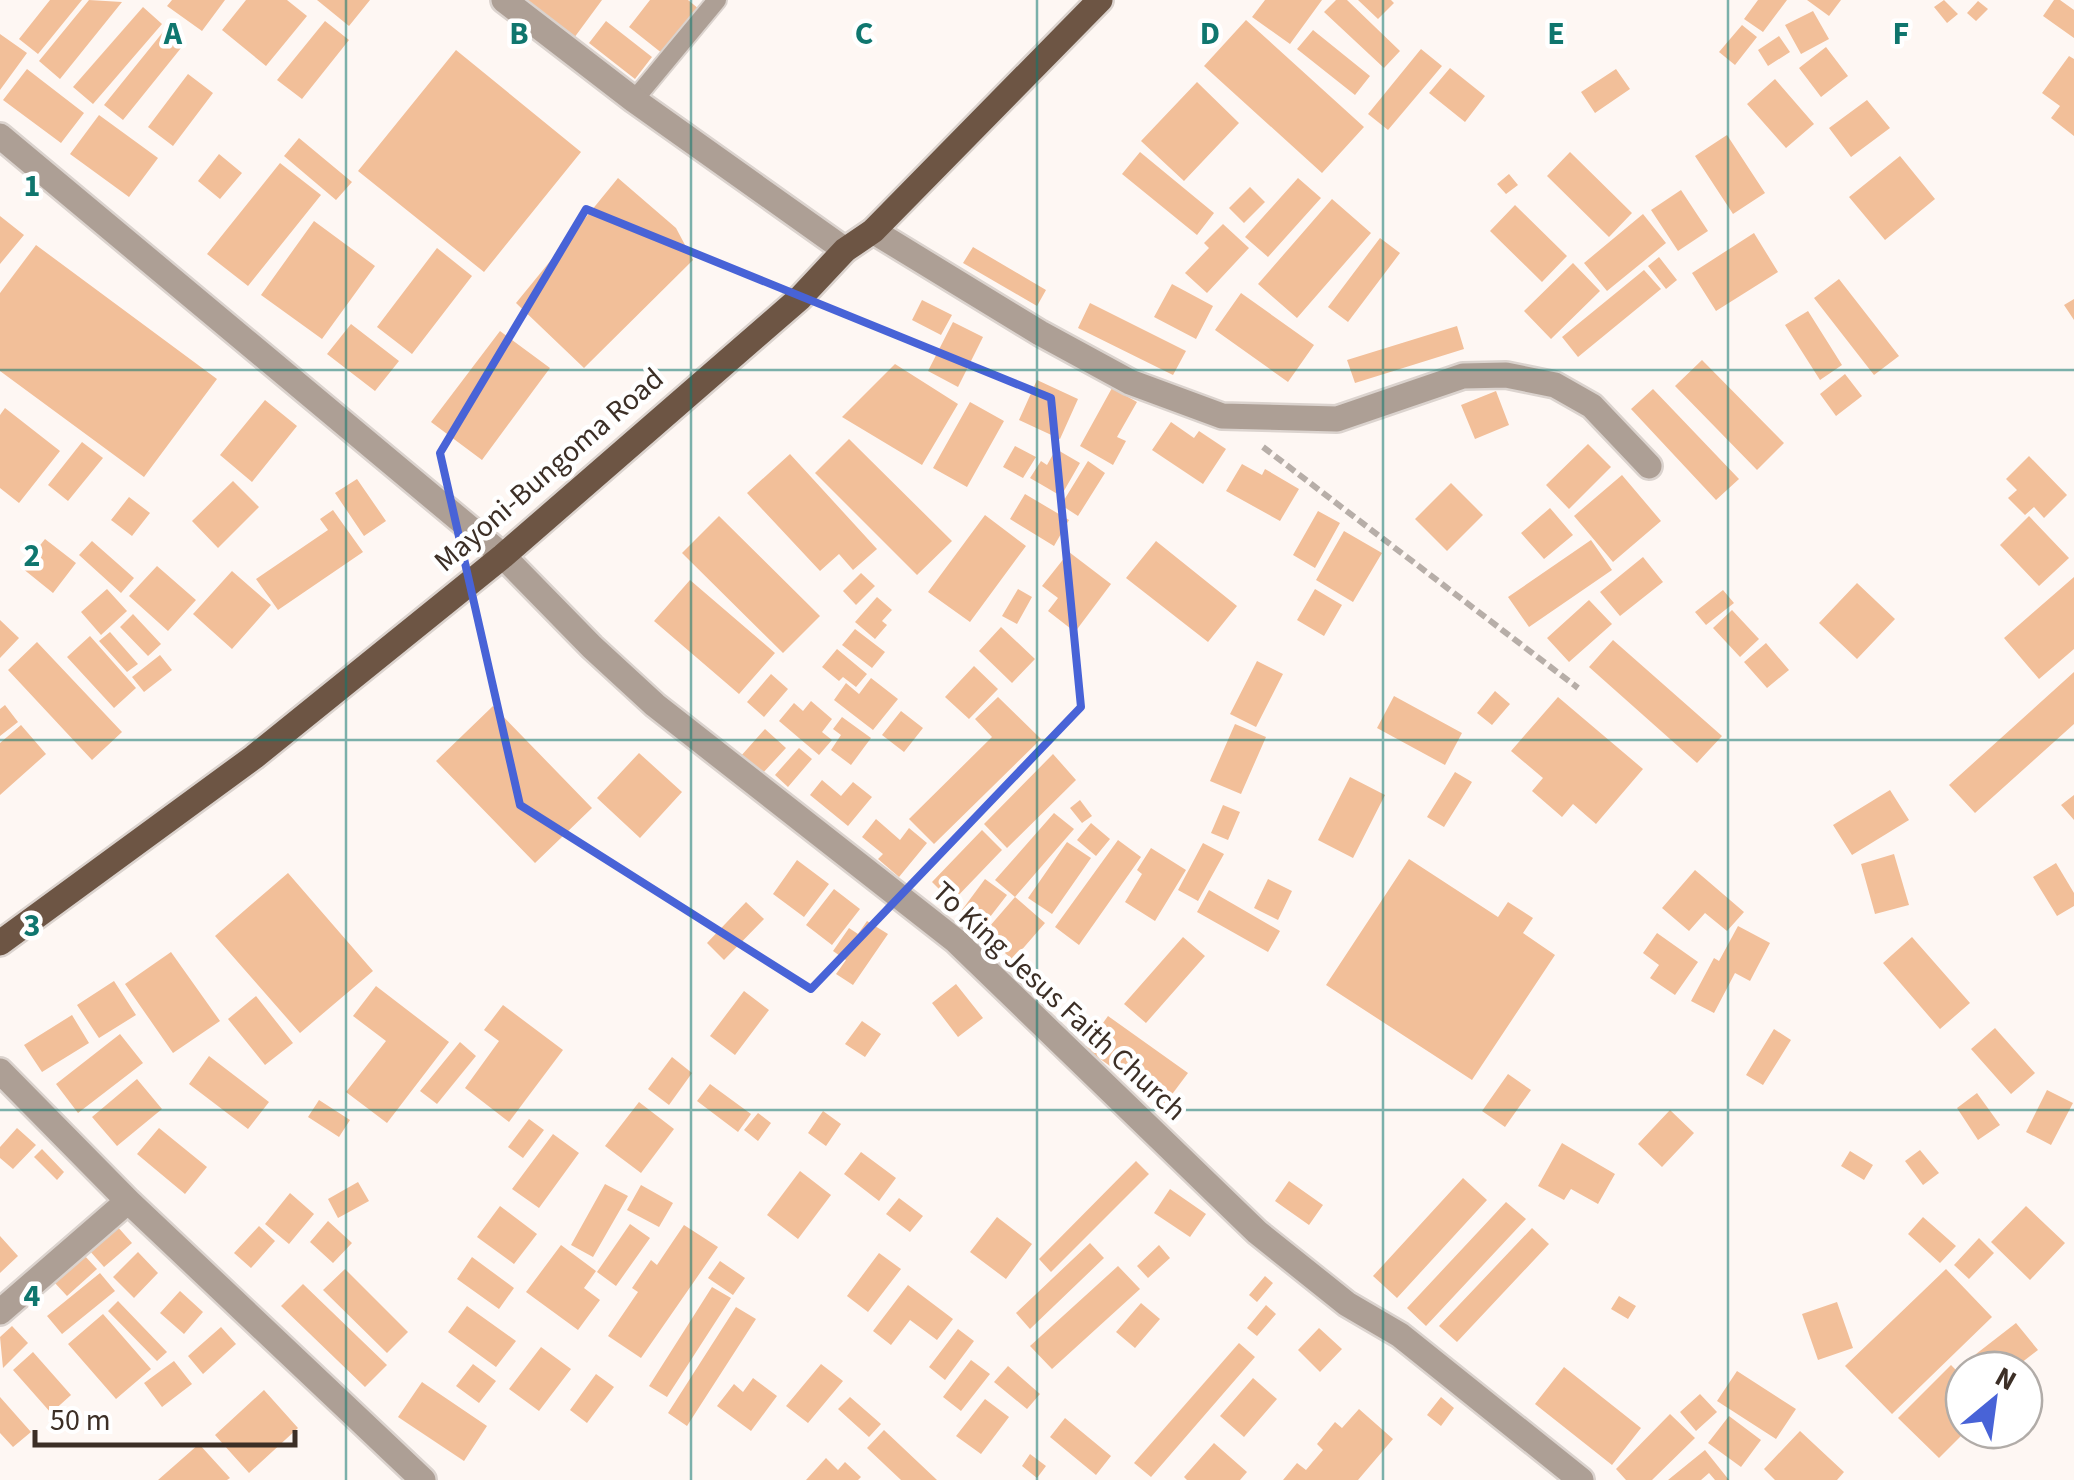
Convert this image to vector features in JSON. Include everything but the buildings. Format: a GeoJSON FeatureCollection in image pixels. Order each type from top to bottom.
{"type":"FeatureCollection","features":[{"type":"Feature","properties":{"kind":"main road","name":"Mayoni-Bungoma Road"},"geometry":{"type":"LineString","coordinates":[[0,943],[254,757],[503,556],[800,298],[845,250],[873,232],[1100,0]]}},
{"type":"Feature","properties":{"kind":"street"},"geometry":{"type":"LineString","coordinates":[[504,0],[634,100],[845,250]]}},
{"type":"Feature","properties":{"kind":"street","name":"To King Jesus Faith Church"},"geometry":{"type":"LineString","coordinates":[[0,136],[503,556],[655,705],[956,941],[1256,1232],[1347,1304],[1400,1335],[1581,1480]]}},
{"type":"Feature","properties":{"kind":"street"},"geometry":{"type":"LineString","coordinates":[[873,232],[1040,333],[1130,382],[1222,416],[1336,420],[1463,376],[1506,375],[1556,385],[1592,406],[1649,466]]}},
{"type":"Feature","properties":{"kind":"street"},"geometry":{"type":"LineString","coordinates":[[0,1071],[128,1201],[423,1480]]}},
{"type":"Feature","properties":{"kind":"street"},"geometry":{"type":"LineString","coordinates":[[0,1312],[128,1201]]}},
{"type":"Feature","properties":{"kind":"lane"},"geometry":{"type":"LineString","coordinates":[[634,100],[717,0]]}},
{"type":"Feature","properties":{"kind":"path"},"geometry":{"type":"LineString","coordinates":[[1222,416],[1578,688]]}},
{"type":"Feature","properties":{"kind":"highlighted area"},"geometry":{"type":"Polygon","coordinates":[[[586,209],[1051,398],[1081,707],[811,989],[520,805],[440,453],[586,209]]]}}]}
